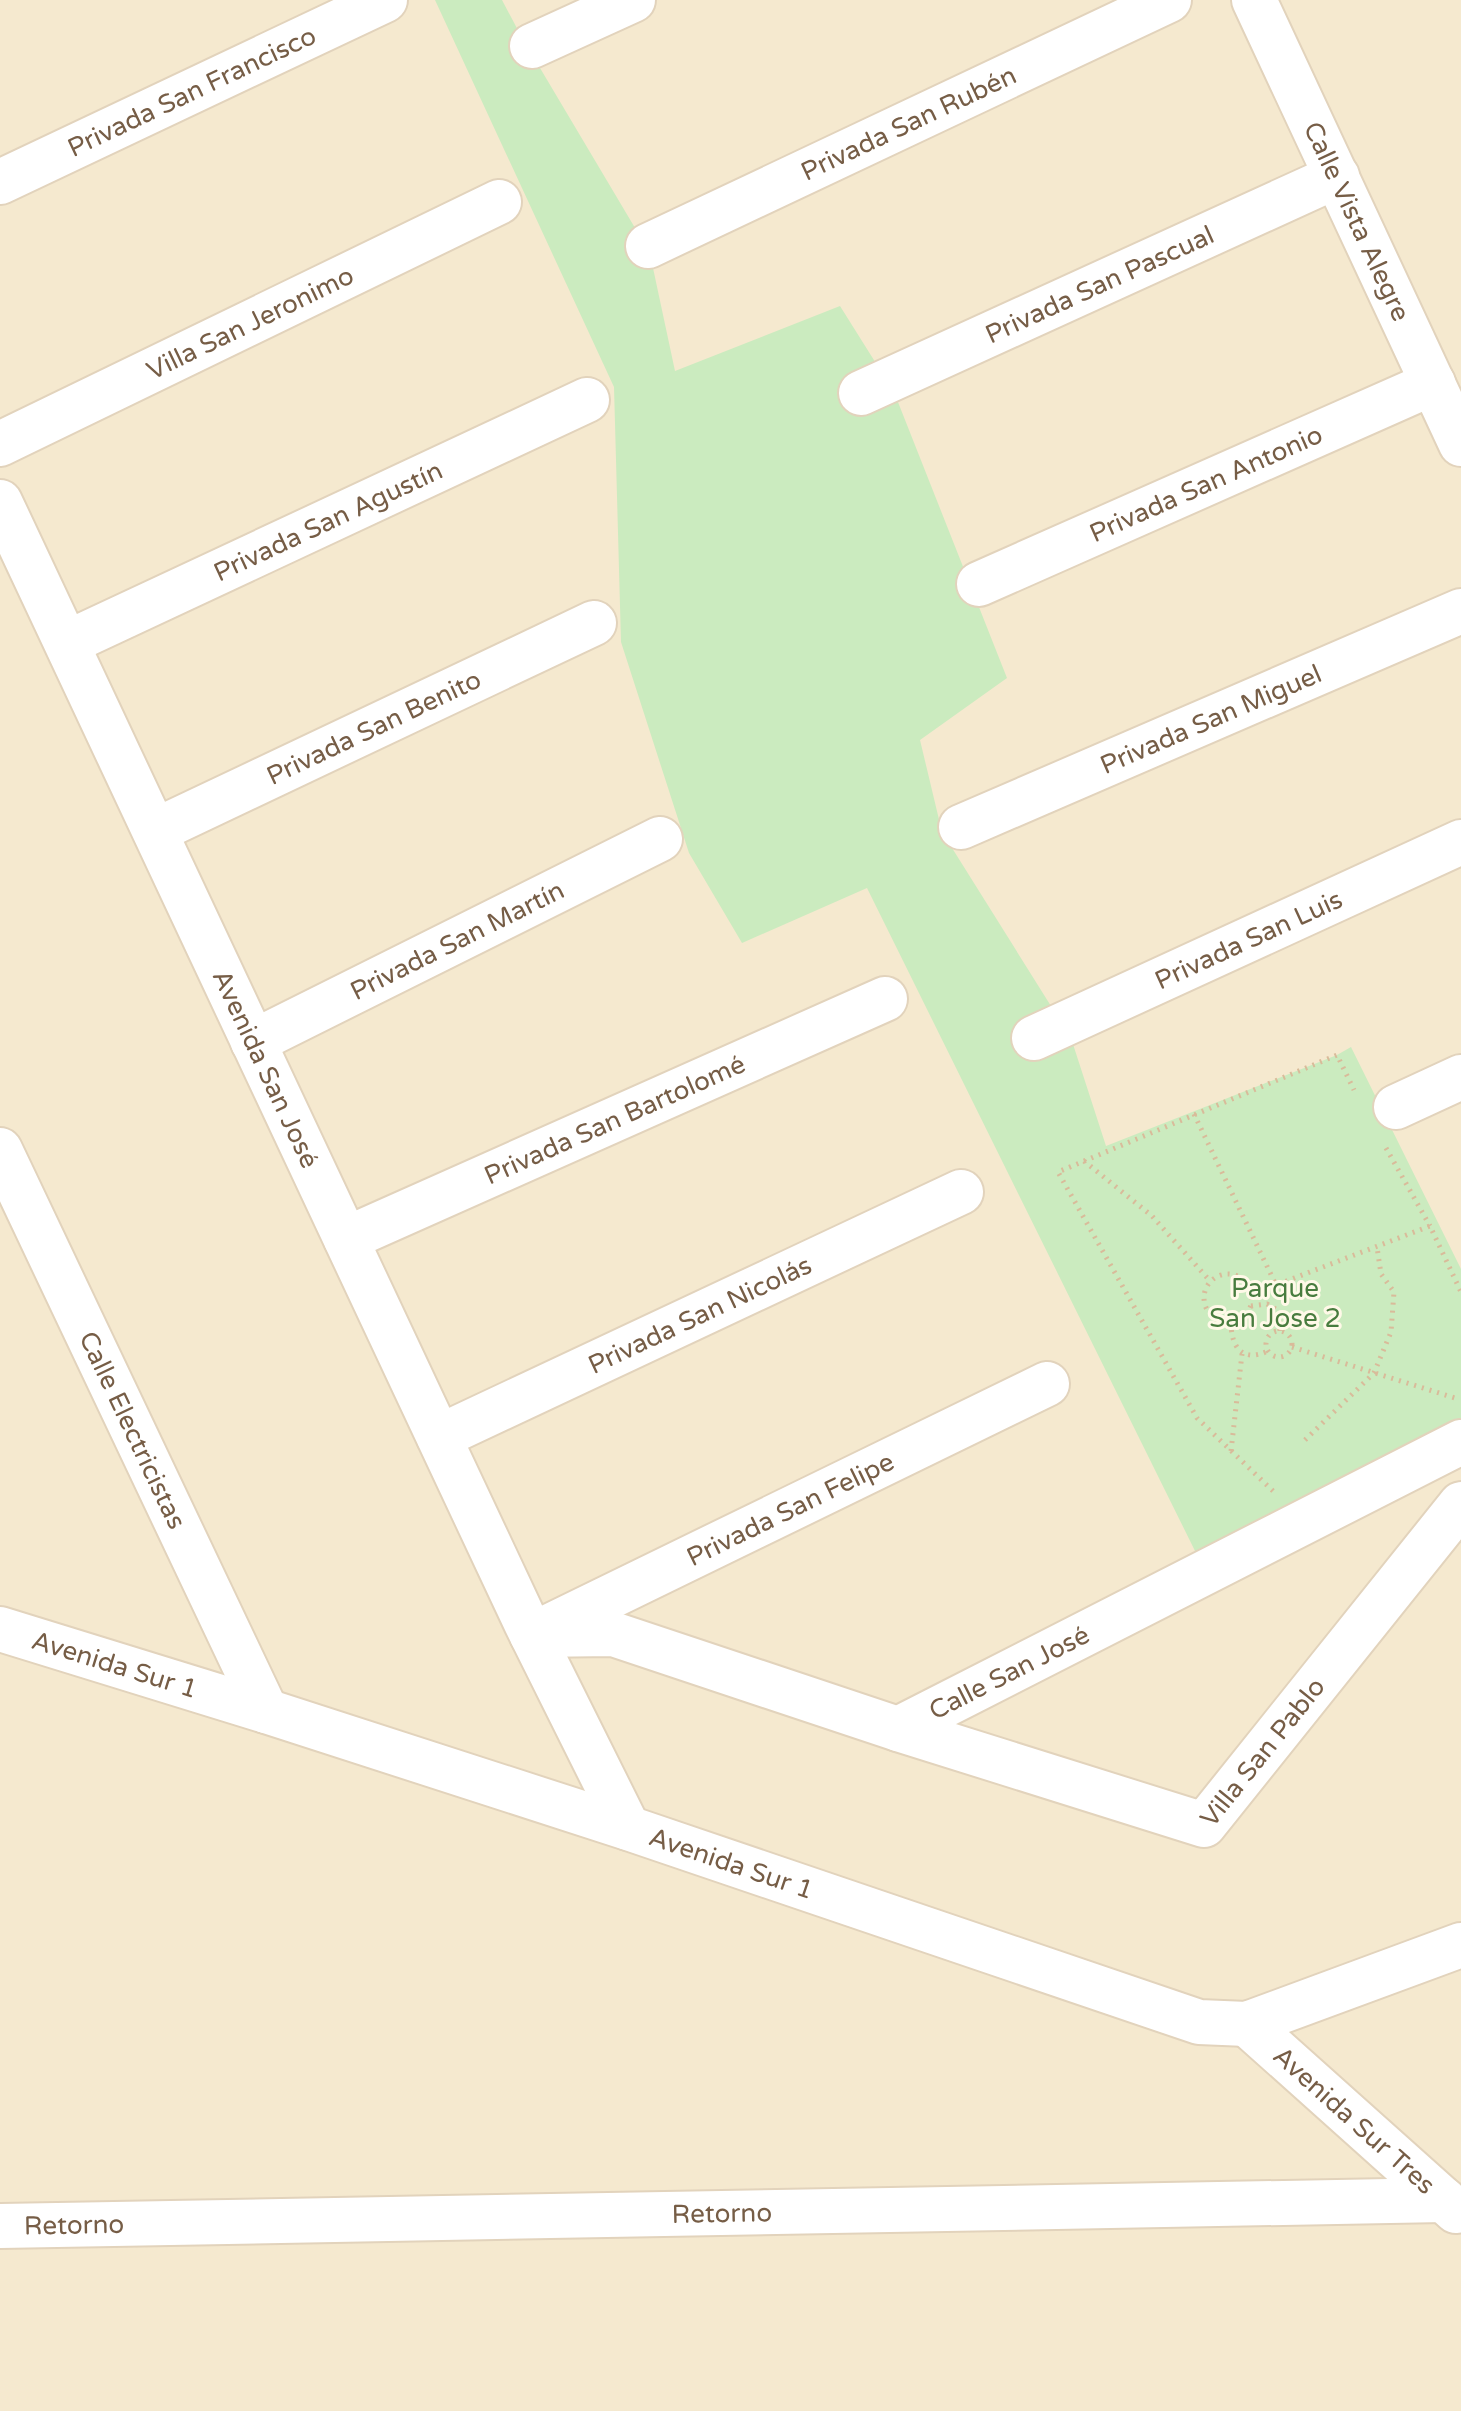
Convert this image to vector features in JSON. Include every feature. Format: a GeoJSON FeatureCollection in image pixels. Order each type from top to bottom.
{"type":"FeatureCollection","features":[{"type":"Feature","properties":{"kind":"street","name":"Privada San Francisco"},"geometry":{"type":"LineString","coordinates":[[0,182],[385,0]]}},
{"type":"Feature","properties":{"kind":"street"},"geometry":{"type":"LineString","coordinates":[[532,46],[633,0]]}},
{"type":"Feature","properties":{"kind":"street","name":"Privada San Rubén"},"geometry":{"type":"LineString","coordinates":[[648,246],[1169,0]]}},
{"type":"Feature","properties":{"kind":"street","name":"Calle Vista Alegre"},"geometry":{"type":"LineString","coordinates":[[1254,0],[1461,444]]}},
{"type":"Feature","properties":{"kind":"street","name":"Privada San Pascual"},"geometry":{"type":"LineString","coordinates":[[861,393],[1337,176]]}},
{"type":"Feature","properties":{"kind":"street","name":"Villa San Jeronimo"},"geometry":{"type":"LineString","coordinates":[[0,444],[499,202]]}},
{"type":"Feature","properties":{"kind":"street","name":"Privada San Antonio"},"geometry":{"type":"LineString","coordinates":[[979,584],[1433,383]]}},
{"type":"Feature","properties":{"kind":"street","name":"Privada San Agustín"},"geometry":{"type":"LineString","coordinates":[[67,643],[587,400]]}},
{"type":"Feature","properties":{"kind":"street","name":"Avenida San José"},"geometry":{"type":"LineString","coordinates":[[0,502],[16,576],[67,643],[532,1635],[628,1828]]}},
{"type":"Feature","properties":{"kind":"street","name":"Privada San Miguel"},"geometry":{"type":"LineString","coordinates":[[961,827],[1461,611]]}},
{"type":"Feature","properties":{"kind":"street","name":"Privada San Benito"},"geometry":{"type":"LineString","coordinates":[[155,831],[594,623]]}},
{"type":"Feature","properties":{"kind":"street","name":"Privada San Martín"},"geometry":{"type":"LineString","coordinates":[[253,1042],[660,839]]}},
{"type":"Feature","properties":{"kind":"street","name":"Privada San Luis"},"geometry":{"type":"LineString","coordinates":[[1034,1038],[1461,842]]}},
{"type":"Feature","properties":{"kind":"street","name":"Privada San Bartolomé"},"geometry":{"type":"LineString","coordinates":[[346,1239],[885,999]]}},
{"type":"Feature","properties":{"kind":"street"},"geometry":{"type":"LineString","coordinates":[[1390,1126],[1461,1077]]}},
{"type":"Feature","properties":{"kind":"street","name":"Calle Electricistas"},"geometry":{"type":"LineString","coordinates":[[0,1150],[266,1711]]}},
{"type":"Feature","properties":{"kind":"street","name":"Privada San Nicolás"},"geometry":{"type":"LineString","coordinates":[[439,1437],[961,1192]]}},
{"type":"Feature","properties":{"kind":"street","name":"Privada San Felipe"},"geometry":{"type":"LineString","coordinates":[[532,1635],[1047,1384]]}},
{"type":"Feature","properties":{"kind":"street","name":"Calle San José"},"geometry":{"type":"LineString","coordinates":[[532,1635],[613,1634],[898,1729],[1461,1442]]}},
{"type":"Feature","properties":{"kind":"street","name":"Villa San Pablo"},"geometry":{"type":"LineString","coordinates":[[898,1729],[1204,1825],[1461,1504]]}},
{"type":"Feature","properties":{"kind":"street","name":"Avenida Sur 1"},"geometry":{"type":"LineString","coordinates":[[0,1629],[628,1828],[1199,2022],[1247,2024],[1461,1945]]}},
{"type":"Feature","properties":{"kind":"street","name":"Avenida Sur Tres"},"geometry":{"type":"LineString","coordinates":[[1247,2024],[1453,2208]]}},
{"type":"Feature","properties":{"kind":"street","name":"Retorno"},"geometry":{"type":"LineString","coordinates":[[0,2226],[1453,2208]]}},
{"type":"Feature","properties":{"kind":"path"},"geometry":{"type":"LineString","coordinates":[[1308,1519],[1273,1491],[1197,1418],[1058,1172],[1337,1055],[1355,1092]]}},
{"type":"Feature","properties":{"kind":"path"},"geometry":{"type":"LineString","coordinates":[[1194,1114],[1276,1285],[1430,1226]]}},
{"type":"Feature","properties":{"kind":"path"},"geometry":{"type":"LineString","coordinates":[[1390,1126],[1430,1226],[1461,1292]]}},
{"type":"Feature","properties":{"kind":"path"},"geometry":{"type":"LineString","coordinates":[[1084,1161],[1152,1216],[1211,1282]]}},
{"type":"Feature","properties":{"kind":"path"},"geometry":{"type":"LineString","coordinates":[[1305,1440],[1374,1373],[1391,1332],[1394,1292],[1381,1274],[1377,1247]]}},
{"type":"Feature","properties":{"kind":"path"},"geometry":{"type":"LineString","coordinates":[[1224,1275],[1240,1278],[1250,1290],[1251,1306],[1242,1318],[1231,1322],[1220,1321],[1208,1311],[1204,1296],[1211,1282],[1224,1275]]}},
{"type":"Feature","properties":{"kind":"path"},"geometry":{"type":"LineString","coordinates":[[1251,1306],[1267,1304],[1279,1311],[1280,1331]]}},
{"type":"Feature","properties":{"kind":"path"},"geometry":{"type":"LineString","coordinates":[[1231,1322],[1235,1347],[1242,1354],[1249,1356],[1268,1351]]}},
{"type":"Feature","properties":{"kind":"path"},"geometry":{"type":"LineString","coordinates":[[1280,1331],[1291,1338],[1292,1347],[1287,1354],[1275,1357],[1268,1351],[1266,1339],[1272,1332],[1280,1331]]}},
{"type":"Feature","properties":{"kind":"path"},"geometry":{"type":"LineString","coordinates":[[1292,1347],[1459,1399]]}},
{"type":"Feature","properties":{"kind":"path"},"geometry":{"type":"LineString","coordinates":[[1231,1451],[1242,1354]]}},
{"type":"Feature","properties":{"kind":"shaded area"},"geometry":{"type":"Polygon","coordinates":[[[0,0],[1461,0],[1461,2411],[0,2411],[0,0]]]}},
{"type":"Feature","properties":{"kind":"green space","name":"Parque San Jose 2"},"geometry":{"type":"Polygon","coordinates":[[[435,0],[502,0],[641,238],[653,268],[675,371],[840,306],[894,392],[1007,678],[920,740],[942,832],[1071,1038],[1106,1146],[1351,1047],[1461,1269],[1461,1427],[1200,1561],[867,888],[742,943],[689,853],[621,642],[614,387],[435,0]]]}}]}
